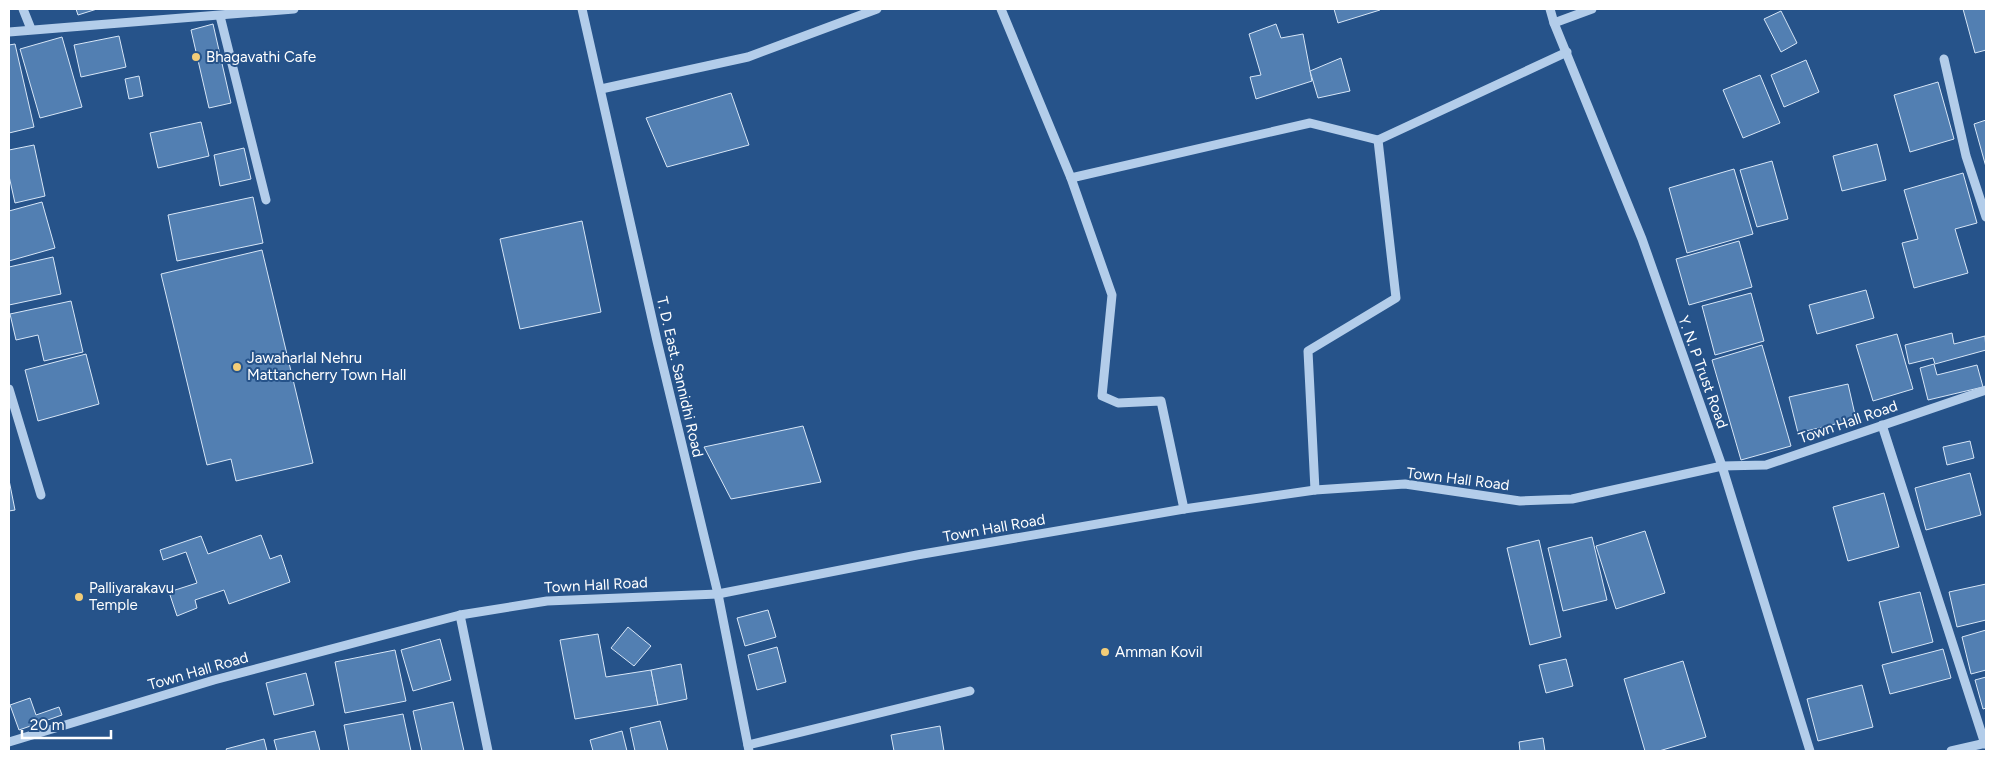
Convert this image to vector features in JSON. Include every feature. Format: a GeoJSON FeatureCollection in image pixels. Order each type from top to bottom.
{"type":"FeatureCollection","features":[{"type":"Feature","properties":{"kind":"street"},"geometry":{"type":"LineString","coordinates":[[23,9],[31,30]]}},
{"type":"Feature","properties":{"kind":"street"},"geometry":{"type":"LineString","coordinates":[[9,32],[292,9]]}},
{"type":"Feature","properties":{"kind":"street","name":"T. D. East. Sannidhi Road"},"geometry":{"type":"LineString","coordinates":[[582,9],[655,331],[718,594],[748,748]]}},
{"type":"Feature","properties":{"kind":"street"},"geometry":{"type":"LineString","coordinates":[[601,89],[748,57],[877,9]]}},
{"type":"Feature","properties":{"kind":"street"},"geometry":{"type":"LineString","coordinates":[[1001,9],[1071,178],[1112,295],[1102,396],[1118,403],[1161,402],[1184,508]]}},
{"type":"Feature","properties":{"kind":"street","name":"Y. N. P Trust Road"},"geometry":{"type":"LineString","coordinates":[[1550,9],[1642,239],[1722,466],[1810,751]]}},
{"type":"Feature","properties":{"kind":"street"},"geometry":{"type":"LineString","coordinates":[[1554,23],[1592,9]]}},
{"type":"Feature","properties":{"kind":"street"},"geometry":{"type":"LineString","coordinates":[[220,16],[266,200]]}},
{"type":"Feature","properties":{"kind":"street"},"geometry":{"type":"LineString","coordinates":[[1071,178],[1310,124],[1378,140],[1567,52]]}},
{"type":"Feature","properties":{"kind":"street"},"geometry":{"type":"LineString","coordinates":[[1944,59],[1966,156],[1986,217]]}},
{"type":"Feature","properties":{"kind":"street"},"geometry":{"type":"LineString","coordinates":[[1315,490],[1308,351],[1396,298],[1378,140]]}},
{"type":"Feature","properties":{"kind":"street"},"geometry":{"type":"LineString","coordinates":[[9,389],[41,495]]}},
{"type":"Feature","properties":{"kind":"street","name":"Town Hall Road"},"geometry":{"type":"LineString","coordinates":[[9,742],[214,680],[460,615],[547,600],[718,594],[917,555],[1184,508],[1315,490],[1406,484],[1520,500],[1572,499],[1722,466],[1766,464],[1986,390]]}},
{"type":"Feature","properties":{"kind":"street"},"geometry":{"type":"LineString","coordinates":[[1882,425],[1986,743],[1952,751]]}},
{"type":"Feature","properties":{"kind":"street"},"geometry":{"type":"LineString","coordinates":[[460,615],[488,751]]}},
{"type":"Feature","properties":{"kind":"street"},"geometry":{"type":"LineString","coordinates":[[748,748],[970,691]]}},
{"type":"Feature","properties":{"kind":"building"},"geometry":{"type":"Polygon","coordinates":[[[76,9],[97,9],[78,15],[76,9]]]}},
{"type":"Feature","properties":{"kind":"building"},"geometry":{"type":"Polygon","coordinates":[[[1334,9],[1379,9],[1380,10],[1338,23],[1334,9]]]}},
{"type":"Feature","properties":{"kind":"building"},"geometry":{"type":"Polygon","coordinates":[[[1963,9],[1986,9],[1986,50],[1975,53],[1963,9]]]}},
{"type":"Feature","properties":{"kind":"building"},"geometry":{"type":"Polygon","coordinates":[[[1781,11],[1797,43],[1781,52],[1764,19],[1781,11]]]}},
{"type":"Feature","properties":{"kind":"building"},"geometry":{"type":"Polygon","coordinates":[[[213,24],[231,103],[209,108],[191,30],[213,24]]]}},
{"type":"Feature","properties":{"kind":"building"},"geometry":{"type":"Polygon","coordinates":[[[1276,24],[1281,38],[1303,34],[1312,81],[1256,99],[1250,77],[1261,75],[1249,34],[1276,24]]]}},
{"type":"Feature","properties":{"kind":"building"},"geometry":{"type":"Polygon","coordinates":[[[119,36],[126,67],[81,77],[74,45],[119,36]]]}},
{"type":"Feature","properties":{"kind":"building"},"geometry":{"type":"Polygon","coordinates":[[[62,37],[82,107],[40,118],[20,49],[62,37]]]}},
{"type":"Feature","properties":{"kind":"building"},"geometry":{"type":"Polygon","coordinates":[[[15,44],[34,127],[9,133],[9,45],[15,44]]]}},
{"type":"Feature","properties":{"kind":"building"},"geometry":{"type":"Polygon","coordinates":[[[1341,58],[1350,91],[1318,98],[1310,71],[1341,58]]]}},
{"type":"Feature","properties":{"kind":"building"},"geometry":{"type":"Polygon","coordinates":[[[1806,60],[1819,92],[1784,107],[1771,75],[1806,60]]]}},
{"type":"Feature","properties":{"kind":"building"},"geometry":{"type":"Polygon","coordinates":[[[1760,75],[1780,123],[1743,138],[1723,90],[1760,75]]]}},
{"type":"Feature","properties":{"kind":"building"},"geometry":{"type":"Polygon","coordinates":[[[139,76],[143,96],[129,99],[125,79],[139,76]]]}},
{"type":"Feature","properties":{"kind":"building"},"geometry":{"type":"Polygon","coordinates":[[[1938,82],[1954,139],[1910,152],[1894,95],[1938,82]]]}},
{"type":"Feature","properties":{"kind":"building"},"geometry":{"type":"Polygon","coordinates":[[[731,93],[749,145],[667,167],[646,118],[731,93]]]}},
{"type":"Feature","properties":{"kind":"building"},"geometry":{"type":"Polygon","coordinates":[[[1986,120],[1986,167],[1974,124],[1986,120]]]}},
{"type":"Feature","properties":{"kind":"building"},"geometry":{"type":"Polygon","coordinates":[[[201,122],[209,156],[158,168],[150,133],[201,122]]]}},
{"type":"Feature","properties":{"kind":"building"},"geometry":{"type":"Polygon","coordinates":[[[1877,144],[1886,180],[1842,191],[1833,156],[1877,144]]]}},
{"type":"Feature","properties":{"kind":"building"},"geometry":{"type":"Polygon","coordinates":[[[34,145],[45,196],[15,203],[9,176],[9,150],[34,145]]]}},
{"type":"Feature","properties":{"kind":"building"},"geometry":{"type":"Polygon","coordinates":[[[244,148],[251,179],[220,186],[214,155],[244,148]]]}},
{"type":"Feature","properties":{"kind":"building"},"geometry":{"type":"Polygon","coordinates":[[[1772,161],[1788,219],[1757,227],[1740,170],[1772,161]]]}},
{"type":"Feature","properties":{"kind":"building"},"geometry":{"type":"Polygon","coordinates":[[[1734,169],[1753,234],[1687,253],[1669,188],[1734,169]]]}},
{"type":"Feature","properties":{"kind":"building"},"geometry":{"type":"Polygon","coordinates":[[[1963,173],[1977,223],[1955,229],[1968,273],[1914,288],[1902,243],[1918,239],[1904,190],[1963,173]]]}},
{"type":"Feature","properties":{"kind":"building"},"geometry":{"type":"Polygon","coordinates":[[[253,197],[263,243],[177,261],[168,215],[253,197]]]}},
{"type":"Feature","properties":{"kind":"building"},"geometry":{"type":"Polygon","coordinates":[[[42,202],[55,248],[9,261],[9,211],[42,202]]]}},
{"type":"Feature","properties":{"kind":"building"},"geometry":{"type":"Polygon","coordinates":[[[582,221],[601,312],[520,329],[500,239],[582,221]]]}},
{"type":"Feature","properties":{"kind":"building"},"geometry":{"type":"Polygon","coordinates":[[[1739,241],[1752,287],[1689,305],[1676,259],[1739,241]]]}},
{"type":"Feature","properties":{"kind":"building","name":"Jawaharlal Nehru Mattancherry Town Hall"},"geometry":{"type":"Polygon","coordinates":[[[262,250],[313,463],[236,481],[231,459],[207,465],[161,274],[262,250]]]}},
{"type":"Feature","properties":{"kind":"building"},"geometry":{"type":"Polygon","coordinates":[[[53,257],[61,294],[9,305],[9,267],[53,257]]]}},
{"type":"Feature","properties":{"kind":"building"},"geometry":{"type":"Polygon","coordinates":[[[1866,290],[1874,318],[1817,334],[1809,305],[1866,290]]]}},
{"type":"Feature","properties":{"kind":"building"},"geometry":{"type":"Polygon","coordinates":[[[1751,293],[1764,341],[1715,355],[1702,306],[1751,293]]]}},
{"type":"Feature","properties":{"kind":"building"},"geometry":{"type":"Polygon","coordinates":[[[71,301],[83,352],[44,361],[38,335],[16,340],[10,314],[71,301]]]}},
{"type":"Feature","properties":{"kind":"building"},"geometry":{"type":"Polygon","coordinates":[[[1952,333],[1954,344],[1985,336],[1986,350],[1935,364],[1933,358],[1909,364],[1905,345],[1952,333]]]}},
{"type":"Feature","properties":{"kind":"building"},"geometry":{"type":"Polygon","coordinates":[[[1897,334],[1913,389],[1873,401],[1856,345],[1897,334]]]}},
{"type":"Feature","properties":{"kind":"building"},"geometry":{"type":"Polygon","coordinates":[[[1762,345],[1791,446],[1741,460],[1712,360],[1762,345]]]}},
{"type":"Feature","properties":{"kind":"building"},"geometry":{"type":"Polygon","coordinates":[[[86,354],[99,404],[38,421],[25,370],[86,354]]]}},
{"type":"Feature","properties":{"kind":"building"},"geometry":{"type":"Polygon","coordinates":[[[1934,364],[1937,375],[1977,365],[1983,387],[1928,400],[1920,368],[1934,364]]]}},
{"type":"Feature","properties":{"kind":"building"},"geometry":{"type":"Polygon","coordinates":[[[1848,384],[1856,419],[1798,433],[1789,397],[1848,384]]]}},
{"type":"Feature","properties":{"kind":"building"},"geometry":{"type":"Polygon","coordinates":[[[803,426],[821,482],[731,499],[704,447],[803,426]]]}},
{"type":"Feature","properties":{"kind":"building"},"geometry":{"type":"Polygon","coordinates":[[[1970,441],[1974,458],[1947,465],[1943,447],[1970,441]]]}},
{"type":"Feature","properties":{"kind":"building"},"geometry":{"type":"Polygon","coordinates":[[[1970,473],[1981,515],[1926,530],[1915,488],[1970,473]]]}},
{"type":"Feature","properties":{"kind":"building"},"geometry":{"type":"Polygon","coordinates":[[[9,480],[15,510],[9,511],[9,480]]]}},
{"type":"Feature","properties":{"kind":"building"},"geometry":{"type":"Polygon","coordinates":[[[1884,493],[1899,547],[1848,561],[1833,507],[1884,493]]]}},
{"type":"Feature","properties":{"kind":"building"},"geometry":{"type":"Polygon","coordinates":[[[1645,531],[1665,593],[1616,609],[1596,546],[1645,531]]]}},
{"type":"Feature","properties":{"kind":"building"},"geometry":{"type":"Polygon","coordinates":[[[261,535],[270,559],[281,555],[290,582],[229,604],[224,590],[195,600],[197,608],[177,616],[169,592],[197,583],[186,552],[163,560],[160,550],[201,536],[208,554],[261,535]]]}},
{"type":"Feature","properties":{"kind":"building"},"geometry":{"type":"Polygon","coordinates":[[[1592,537],[1607,600],[1563,611],[1548,548],[1592,537]]]}},
{"type":"Feature","properties":{"kind":"building"},"geometry":{"type":"Polygon","coordinates":[[[1539,540],[1561,637],[1530,645],[1507,548],[1539,540]]]}},
{"type":"Feature","properties":{"kind":"building"},"geometry":{"type":"Polygon","coordinates":[[[1986,584],[1986,620],[1957,627],[1949,592],[1986,584]]]}},
{"type":"Feature","properties":{"kind":"building"},"geometry":{"type":"Polygon","coordinates":[[[1920,592],[1933,642],[1892,653],[1879,602],[1920,592]]]}},
{"type":"Feature","properties":{"kind":"building"},"geometry":{"type":"Polygon","coordinates":[[[768,610],[776,637],[745,646],[737,618],[768,610]]]}},
{"type":"Feature","properties":{"kind":"building"},"geometry":{"type":"Polygon","coordinates":[[[628,627],[651,646],[634,666],[611,648],[628,627]]]}},
{"type":"Feature","properties":{"kind":"building"},"geometry":{"type":"Polygon","coordinates":[[[1986,630],[1986,670],[1971,674],[1962,637],[1986,630]]]}},
{"type":"Feature","properties":{"kind":"building"},"geometry":{"type":"Polygon","coordinates":[[[598,634],[606,677],[651,670],[658,705],[575,719],[560,640],[598,634]]]}},
{"type":"Feature","properties":{"kind":"building"},"geometry":{"type":"Polygon","coordinates":[[[440,639],[451,680],[413,691],[401,650],[440,639]]]}},
{"type":"Feature","properties":{"kind":"building"},"geometry":{"type":"Polygon","coordinates":[[[777,647],[786,682],[757,690],[748,655],[777,647]]]}},
{"type":"Feature","properties":{"kind":"building"},"geometry":{"type":"Polygon","coordinates":[[[1943,649],[1951,678],[1890,694],[1882,665],[1943,649]]]}},
{"type":"Feature","properties":{"kind":"building"},"geometry":{"type":"Polygon","coordinates":[[[395,650],[406,701],[345,713],[335,662],[395,650]]]}},
{"type":"Feature","properties":{"kind":"building"},"geometry":{"type":"Polygon","coordinates":[[[1566,659],[1573,686],[1546,693],[1539,665],[1566,659]]]}},
{"type":"Feature","properties":{"kind":"building"},"geometry":{"type":"Polygon","coordinates":[[[1683,661],[1706,737],[1659,751],[1645,751],[1624,679],[1683,661]]]}},
{"type":"Feature","properties":{"kind":"building"},"geometry":{"type":"Polygon","coordinates":[[[681,664],[687,699],[658,705],[651,670],[681,664]]]}},
{"type":"Feature","properties":{"kind":"building"},"geometry":{"type":"Polygon","coordinates":[[[306,673],[314,705],[274,715],[266,683],[306,673]]]}},
{"type":"Feature","properties":{"kind":"building"},"geometry":{"type":"Polygon","coordinates":[[[1986,677],[1986,708],[1983,709],[1975,680],[1986,677]]]}},
{"type":"Feature","properties":{"kind":"building"},"geometry":{"type":"Polygon","coordinates":[[[1862,685],[1873,727],[1818,741],[1807,699],[1862,685]]]}},
{"type":"Feature","properties":{"kind":"building"},"geometry":{"type":"Polygon","coordinates":[[[30,698],[36,715],[59,707],[62,715],[19,730],[10,705],[30,698]]]}},
{"type":"Feature","properties":{"kind":"building"},"geometry":{"type":"Polygon","coordinates":[[[453,702],[464,751],[422,751],[413,711],[453,702]]]}},
{"type":"Feature","properties":{"kind":"building"},"geometry":{"type":"Polygon","coordinates":[[[403,714],[411,751],[349,751],[344,725],[403,714]]]}},
{"type":"Feature","properties":{"kind":"building"},"geometry":{"type":"Polygon","coordinates":[[[660,721],[668,751],[635,751],[630,728],[660,721]]]}},
{"type":"Feature","properties":{"kind":"building"},"geometry":{"type":"Polygon","coordinates":[[[940,726],[944,751],[894,751],[891,735],[940,726]]]}},
{"type":"Feature","properties":{"kind":"building"},"geometry":{"type":"Polygon","coordinates":[[[315,731],[320,751],[277,751],[274,740],[315,731]]]}},
{"type":"Feature","properties":{"kind":"building"},"geometry":{"type":"Polygon","coordinates":[[[622,731],[627,751],[593,751],[590,740],[622,731]]]}},
{"type":"Feature","properties":{"kind":"building"},"geometry":{"type":"Polygon","coordinates":[[[1543,738],[1545,751],[1520,751],[1519,742],[1543,738]]]}},
{"type":"Feature","properties":{"kind":"building"},"geometry":{"type":"Polygon","coordinates":[[[264,739],[267,751],[227,751],[226,749],[264,739]]]}},
{"type":"Feature","properties":{"kind":"place","name":"Bhagavathi Cafe"},"geometry":{"type":"Point","coordinates":[196,57]}},
{"type":"Feature","properties":{"kind":"place","name":"Jawaharlal Nehru Mattancherry Town Hall"},"geometry":{"type":"Point","coordinates":[237,367]}},
{"type":"Feature","properties":{"kind":"place","name":"Palliyarakavu Temple"},"geometry":{"type":"Point","coordinates":[79,597]}},
{"type":"Feature","properties":{"kind":"place","name":"Amman Kovil"},"geometry":{"type":"Point","coordinates":[1105,652]}}]}
